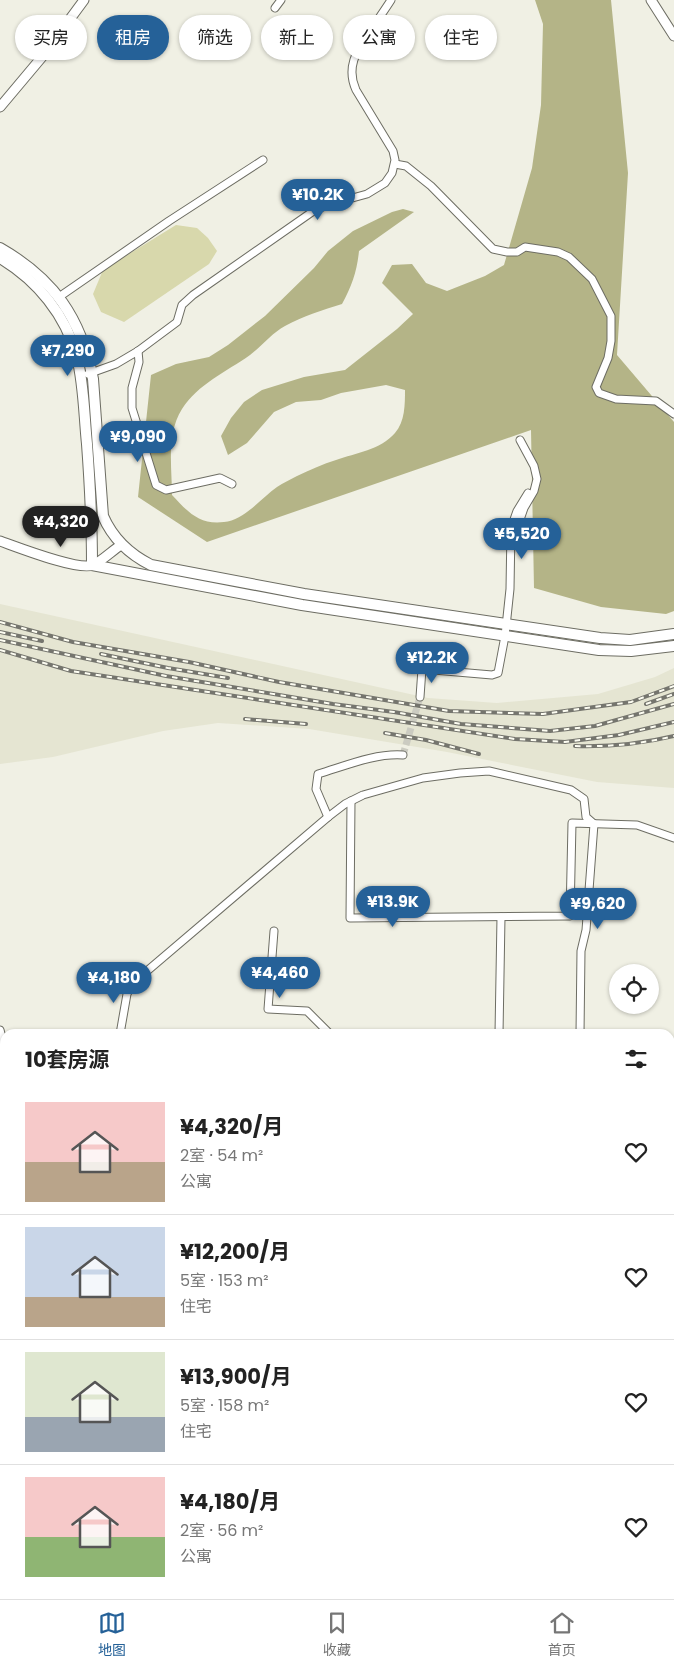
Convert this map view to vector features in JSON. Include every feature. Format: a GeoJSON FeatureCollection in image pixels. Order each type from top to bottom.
{"type":"FeatureCollection","features":[{"type":"Feature","properties":{"kind":"main road"},"geometry":{"type":"LineString","coordinates":[[0,248],[15,256],[36,272],[59,297],[81,335],[91,372],[103,516],[110,531],[135,556],[151,565],[304,594],[615,640],[645,639],[674,634]]}},
{"type":"Feature","properties":{"kind":"main road"},"geometry":{"type":"LineString","coordinates":[[0,258],[18,269],[36,286],[59,315],[74,348],[81,376],[92,512],[92,565],[302,606],[505,636],[615,651],[646,650],[674,646]]}},
{"type":"Feature","properties":{"kind":"street"},"geometry":{"type":"LineString","coordinates":[[0,107],[42,56],[84,0]]}},
{"type":"Feature","properties":{"kind":"street"},"geometry":{"type":"LineString","coordinates":[[275,8],[281,0]]}},
{"type":"Feature","properties":{"kind":"street"},"geometry":{"type":"LineString","coordinates":[[81,376],[116,364],[138,351],[177,322],[182,305],[193,295],[312,212],[327,205],[367,194],[386,183],[392,173],[394,164],[392,151],[356,90],[351,74],[352,62],[356,52],[391,0]]}},
{"type":"Feature","properties":{"kind":"street"},"geometry":{"type":"LineString","coordinates":[[652,0],[674,36]]}},
{"type":"Feature","properties":{"kind":"street"},"geometry":{"type":"LineString","coordinates":[[59,297],[160,227],[263,160]]}},
{"type":"Feature","properties":{"kind":"street"},"geometry":{"type":"LineString","coordinates":[[394,164],[406,166],[425,181],[493,249],[507,252],[517,252],[525,248],[551,250],[569,257],[592,279],[612,316],[608,358],[596,387],[600,394],[616,399],[656,400],[674,414]]}},
{"type":"Feature","properties":{"kind":"street"},"geometry":{"type":"LineString","coordinates":[[138,351],[139,362],[132,388],[132,408],[156,485],[166,490],[220,478],[232,484]]}},
{"type":"Feature","properties":{"kind":"street"},"geometry":{"type":"LineString","coordinates":[[512,549],[520,518],[534,491],[537,480],[534,466],[520,440]]}},
{"type":"Feature","properties":{"kind":"street"},"geometry":{"type":"LineString","coordinates":[[420,697],[422,669],[492,676],[498,673],[507,624],[513,522],[517,511],[528,493]]}},
{"type":"Feature","properties":{"kind":"street"},"geometry":{"type":"LineString","coordinates":[[0,541],[74,564],[92,565],[121,544]]}},
{"type":"Feature","properties":{"kind":"street"},"geometry":{"type":"LineString","coordinates":[[328,818],[316,789],[318,774],[378,756],[403,755]]}},
{"type":"Feature","properties":{"kind":"street"},"geometry":{"type":"LineString","coordinates":[[121,1029],[127,994],[133,981],[328,818],[351,801],[363,795],[423,778],[489,771],[571,790],[584,799],[586,817],[594,824]]}},
{"type":"Feature","properties":{"kind":"street"},"geometry":{"type":"LineString","coordinates":[[351,801],[350,918],[570,916],[572,823],[637,825],[674,838]]}},
{"type":"Feature","properties":{"kind":"street"},"geometry":{"type":"LineString","coordinates":[[580,1029],[581,951],[586,930],[594,824]]}},
{"type":"Feature","properties":{"kind":"street"},"geometry":{"type":"LineString","coordinates":[[499,1029],[501,917]]}},
{"type":"Feature","properties":{"kind":"street"},"geometry":{"type":"LineString","coordinates":[[274,931],[268,1010],[307,1011],[325,1029]]}},
{"type":"Feature","properties":{"kind":"shaded area"},"geometry":{"type":"Polygon","coordinates":[[[0,604],[428,698],[497,703],[598,694],[655,677],[674,668],[674,788],[597,782],[447,752],[309,729],[218,723],[163,731],[53,757],[0,764],[0,604]]]}},
{"type":"Feature","properties":{"kind":"green space"},"geometry":{"type":"Polygon","coordinates":[[[535,0],[611,0],[628,173],[617,355],[674,422],[674,611],[666,614],[601,607],[534,588],[531,430],[207,542],[138,497],[151,375],[176,364],[209,357],[228,345],[265,316],[314,268],[328,251],[353,231],[392,212],[403,209],[414,212],[359,251],[354,278],[342,304],[306,316],[280,329],[250,355],[204,385],[189,400],[177,419],[172,440],[172,495],[189,512],[201,519],[215,522],[232,520],[246,513],[287,481],[326,463],[375,447],[395,433],[403,418],[405,390],[386,385],[341,393],[321,400],[296,402],[274,412],[247,443],[228,455],[221,436],[231,418],[244,402],[262,390],[304,377],[345,370],[413,314],[382,283],[392,265],[412,264],[426,283],[447,291],[485,276],[504,265],[532,168],[541,105],[543,24],[535,0]]]}},
{"type":"Feature","properties":{"kind":"green space"},"geometry":{"type":"Polygon","coordinates":[[[176,225],[197,228],[208,238],[217,251],[209,264],[124,322],[101,312],[93,294],[103,270],[176,225]]]}},
{"type":"Feature","properties":{"kind":"tunnel"},"geometry":{"type":"LineString","coordinates":[[403,755],[420,697]]}},
{"type":"Feature","properties":{"kind":"railway"},"geometry":{"type":"LineString","coordinates":[[0,622],[73,642],[189,662],[279,682],[449,711],[543,714],[631,702],[674,686]]}},
{"type":"Feature","properties":{"kind":"railway"},"geometry":{"type":"LineString","coordinates":[[0,632],[42,641]]}},
{"type":"Feature","properties":{"kind":"railway"},"geometry":{"type":"LineString","coordinates":[[0,640],[166,676],[461,724],[550,731],[595,726],[674,704]]}},
{"type":"Feature","properties":{"kind":"railway"},"geometry":{"type":"LineString","coordinates":[[0,650],[71,671],[515,739],[565,742],[619,735],[674,722]]}},
{"type":"Feature","properties":{"kind":"railway"},"geometry":{"type":"LineString","coordinates":[[101,654],[228,678]]}},
{"type":"Feature","properties":{"kind":"railway"},"geometry":{"type":"LineString","coordinates":[[646,704],[674,694]]}},
{"type":"Feature","properties":{"kind":"railway"},"geometry":{"type":"LineString","coordinates":[[245,719],[306,724]]}},
{"type":"Feature","properties":{"kind":"railway"},"geometry":{"type":"LineString","coordinates":[[385,733],[426,740],[479,754]]}},
{"type":"Feature","properties":{"kind":"railway"},"geometry":{"type":"LineString","coordinates":[[575,746],[625,744],[674,736]]}}]}
